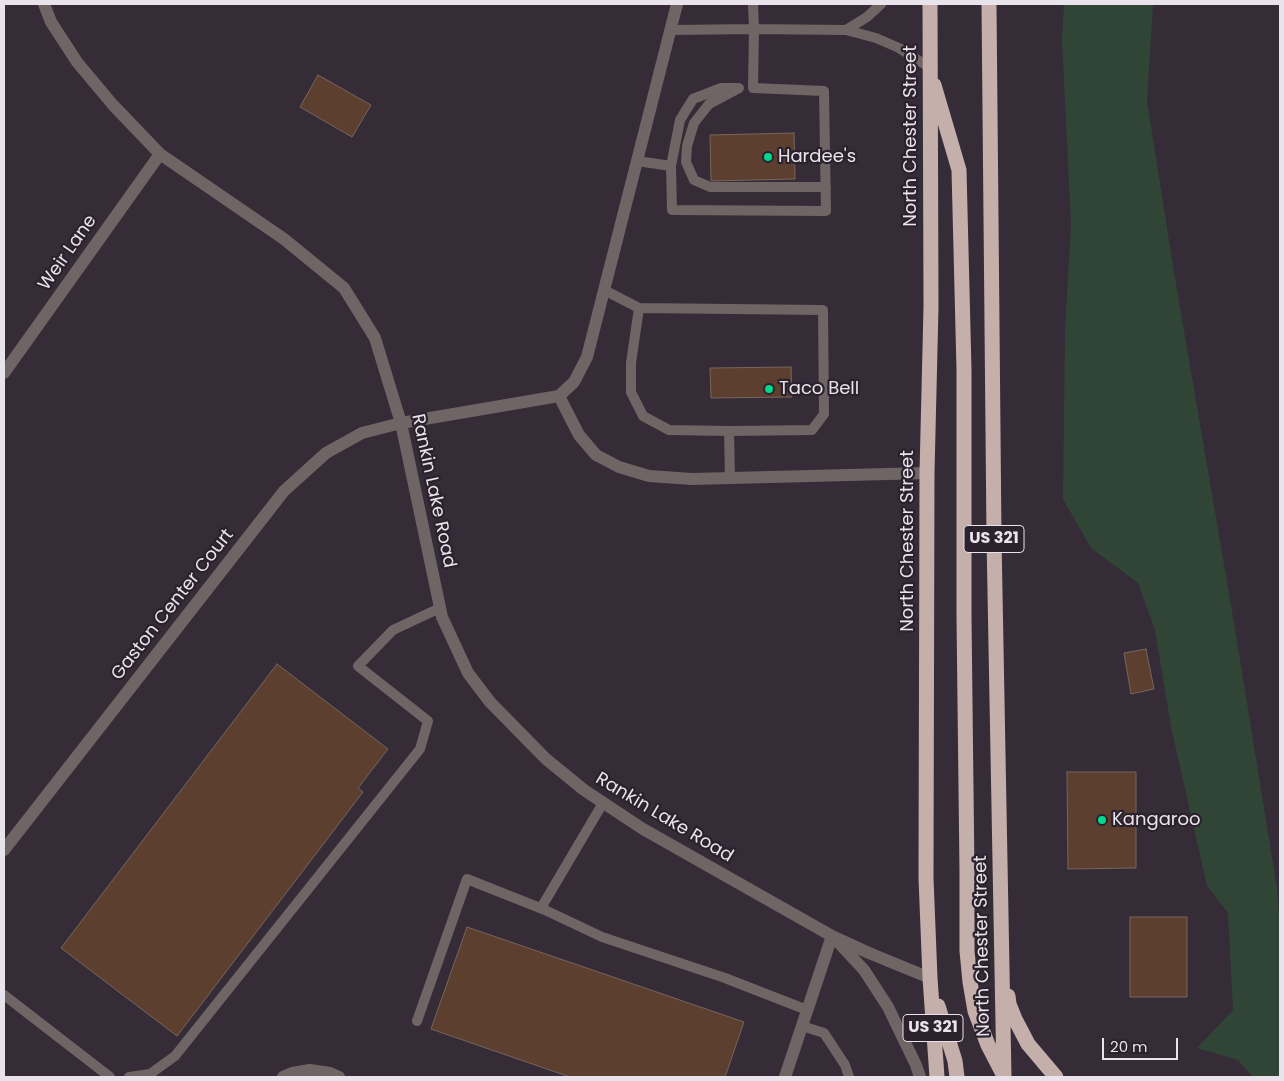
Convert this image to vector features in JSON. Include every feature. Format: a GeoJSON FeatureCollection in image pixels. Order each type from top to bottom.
{"type":"FeatureCollection","features":[{"type":"Feature","properties":{"kind":"highway","name":"North Chester Street"},"geometry":{"type":"LineString","coordinates":[[930,4],[931,308],[927,473],[926,878],[930,978],[937,1077]]}},
{"type":"Feature","properties":{"kind":"highway","name":"North Chester Street"},"geometry":{"type":"LineString","coordinates":[[989,4],[994,548],[1005,1076]]}},
{"type":"Feature","properties":{"kind":"highway"},"geometry":{"type":"LineString","coordinates":[[929,67],[959,170],[964,370],[967,951],[975,1011],[988,1046],[1005,1076]]}},
{"type":"Feature","properties":{"kind":"highway"},"geometry":{"type":"LineString","coordinates":[[1002,961],[1009,1004],[1015,1019],[1028,1044],[1056,1077]]}},
{"type":"Feature","properties":{"kind":"highway"},"geometry":{"type":"LineString","coordinates":[[930,978],[955,1061],[957,1077]]}},
{"type":"Feature","properties":{"kind":"street","name":"Rankin Lake Road"},"geometry":{"type":"LineString","coordinates":[[44,4],[50,22],[77,62],[113,105],[160,154],[284,239],[344,288],[375,338],[401,423],[442,617],[468,673],[490,702],[546,759],[584,790],[643,829],[832,936],[930,978]]}},
{"type":"Feature","properties":{"kind":"street"},"geometry":{"type":"LineString","coordinates":[[677,4],[587,357],[574,382],[559,396],[579,435],[596,455],[619,467],[649,476],[692,479],[927,473]]}},
{"type":"Feature","properties":{"kind":"street","name":"Weir Lane"},"geometry":{"type":"LineString","coordinates":[[4,373],[160,154]]}},
{"type":"Feature","properties":{"kind":"street","name":"Gaston Center Court"},"geometry":{"type":"LineString","coordinates":[[4,850],[284,491],[326,452],[362,433],[401,423],[559,396]]}},
{"type":"Feature","properties":{"kind":"street","name":"Rankin Lake Road"},"geometry":{"type":"LineString","coordinates":[[832,936],[864,970],[888,1006],[920,1077]]}},
{"type":"Feature","properties":{"kind":"street"},"geometry":{"type":"LineString","coordinates":[[785,1077],[832,936]]}},
{"type":"Feature","properties":{"kind":"street"},"geometry":{"type":"LineString","coordinates":[[283,1077],[292,1073],[310,1070],[330,1073],[339,1077]]}},
{"type":"Feature","properties":{"kind":"lane"},"geometry":{"type":"LineString","coordinates":[[753,4],[753,88]]}},
{"type":"Feature","properties":{"kind":"lane"},"geometry":{"type":"LineString","coordinates":[[846,30],[881,4]]}},
{"type":"Feature","properties":{"kind":"lane"},"geometry":{"type":"LineString","coordinates":[[670,30],[846,30],[884,41],[929,67]]}},
{"type":"Feature","properties":{"kind":"lane"},"geometry":{"type":"LineString","coordinates":[[721,88],[753,88],[824,91],[826,212],[672,210],[671,166],[680,120],[693,99],[721,88]]}},
{"type":"Feature","properties":{"kind":"lane"},"geometry":{"type":"LineString","coordinates":[[739,88],[709,104],[694,123],[687,146],[686,162],[694,180],[710,187],[826,187]]}},
{"type":"Feature","properties":{"kind":"lane"},"geometry":{"type":"LineString","coordinates":[[637,161],[671,166]]}},
{"type":"Feature","properties":{"kind":"lane"},"geometry":{"type":"LineString","coordinates":[[604,290],[639,308],[823,310],[824,414],[812,430],[730,431],[670,430],[644,416],[631,392],[631,363],[639,308]]}},
{"type":"Feature","properties":{"kind":"lane"},"geometry":{"type":"LineString","coordinates":[[730,431],[730,478]]}},
{"type":"Feature","properties":{"kind":"lane"},"geometry":{"type":"LineString","coordinates":[[129,1077],[150,1074],[175,1056],[420,749],[428,721],[358,666],[393,630],[440,608]]}},
{"type":"Feature","properties":{"kind":"lane"},"geometry":{"type":"LineString","coordinates":[[541,908],[603,803]]}},
{"type":"Feature","properties":{"kind":"lane"},"geometry":{"type":"LineString","coordinates":[[417,1020],[467,879],[541,908],[602,937],[725,978],[807,1010]]}},
{"type":"Feature","properties":{"kind":"lane"},"geometry":{"type":"LineString","coordinates":[[4,995],[110,1077]]}},
{"type":"Feature","properties":{"kind":"lane"},"geometry":{"type":"LineString","coordinates":[[802,1026],[824,1033],[845,1065],[849,1077]]}},
{"type":"Feature","properties":{"kind":"green space"},"geometry":{"type":"Polygon","coordinates":[[[1064,4],[1153,4],[1147,101],[1277,888],[1280,927],[1280,1077],[1253,1077],[1238,1060],[1197,1048],[1233,1010],[1228,913],[1207,886],[1171,727],[1155,630],[1138,583],[1091,548],[1063,499],[1065,329],[1071,224],[1062,40],[1064,4]]]}},
{"type":"Feature","properties":{"kind":"building"},"geometry":{"type":"Polygon","coordinates":[[[318,75],[371,105],[352,137],[300,107],[318,75]]]}},
{"type":"Feature","properties":{"kind":"building"},"geometry":{"type":"Polygon","coordinates":[[[794,133],[795,179],[711,181],[710,135],[794,133]]]}},
{"type":"Feature","properties":{"kind":"building"},"geometry":{"type":"Polygon","coordinates":[[[791,367],[792,397],[711,398],[710,368],[791,367]]]}},
{"type":"Feature","properties":{"kind":"building"},"geometry":{"type":"Polygon","coordinates":[[[1146,649],[1154,689],[1131,694],[1124,653],[1146,649]]]}},
{"type":"Feature","properties":{"kind":"building"},"geometry":{"type":"Polygon","coordinates":[[[277,664],[388,749],[358,788],[363,792],[177,1036],[61,948],[277,664]]]}},
{"type":"Feature","properties":{"kind":"building","name":"Kangaroo"},"geometry":{"type":"Polygon","coordinates":[[[1067,772],[1136,772],[1136,868],[1068,869],[1067,772]]]}},
{"type":"Feature","properties":{"kind":"building"},"geometry":{"type":"Polygon","coordinates":[[[1130,917],[1187,917],[1187,997],[1130,997],[1130,917]]]}},
{"type":"Feature","properties":{"kind":"building"},"geometry":{"type":"Polygon","coordinates":[[[467,927],[744,1022],[725,1077],[570,1077],[431,1029],[467,927]]]}},
{"type":"Feature","properties":{"kind":"place","name":"Hardee's"},"geometry":{"type":"Point","coordinates":[768,157]}},
{"type":"Feature","properties":{"kind":"place","name":"Taco Bell"},"geometry":{"type":"Point","coordinates":[769,389]}},
{"type":"Feature","properties":{"kind":"place","name":"Kangaroo"},"geometry":{"type":"Point","coordinates":[1102,820]}}]}
